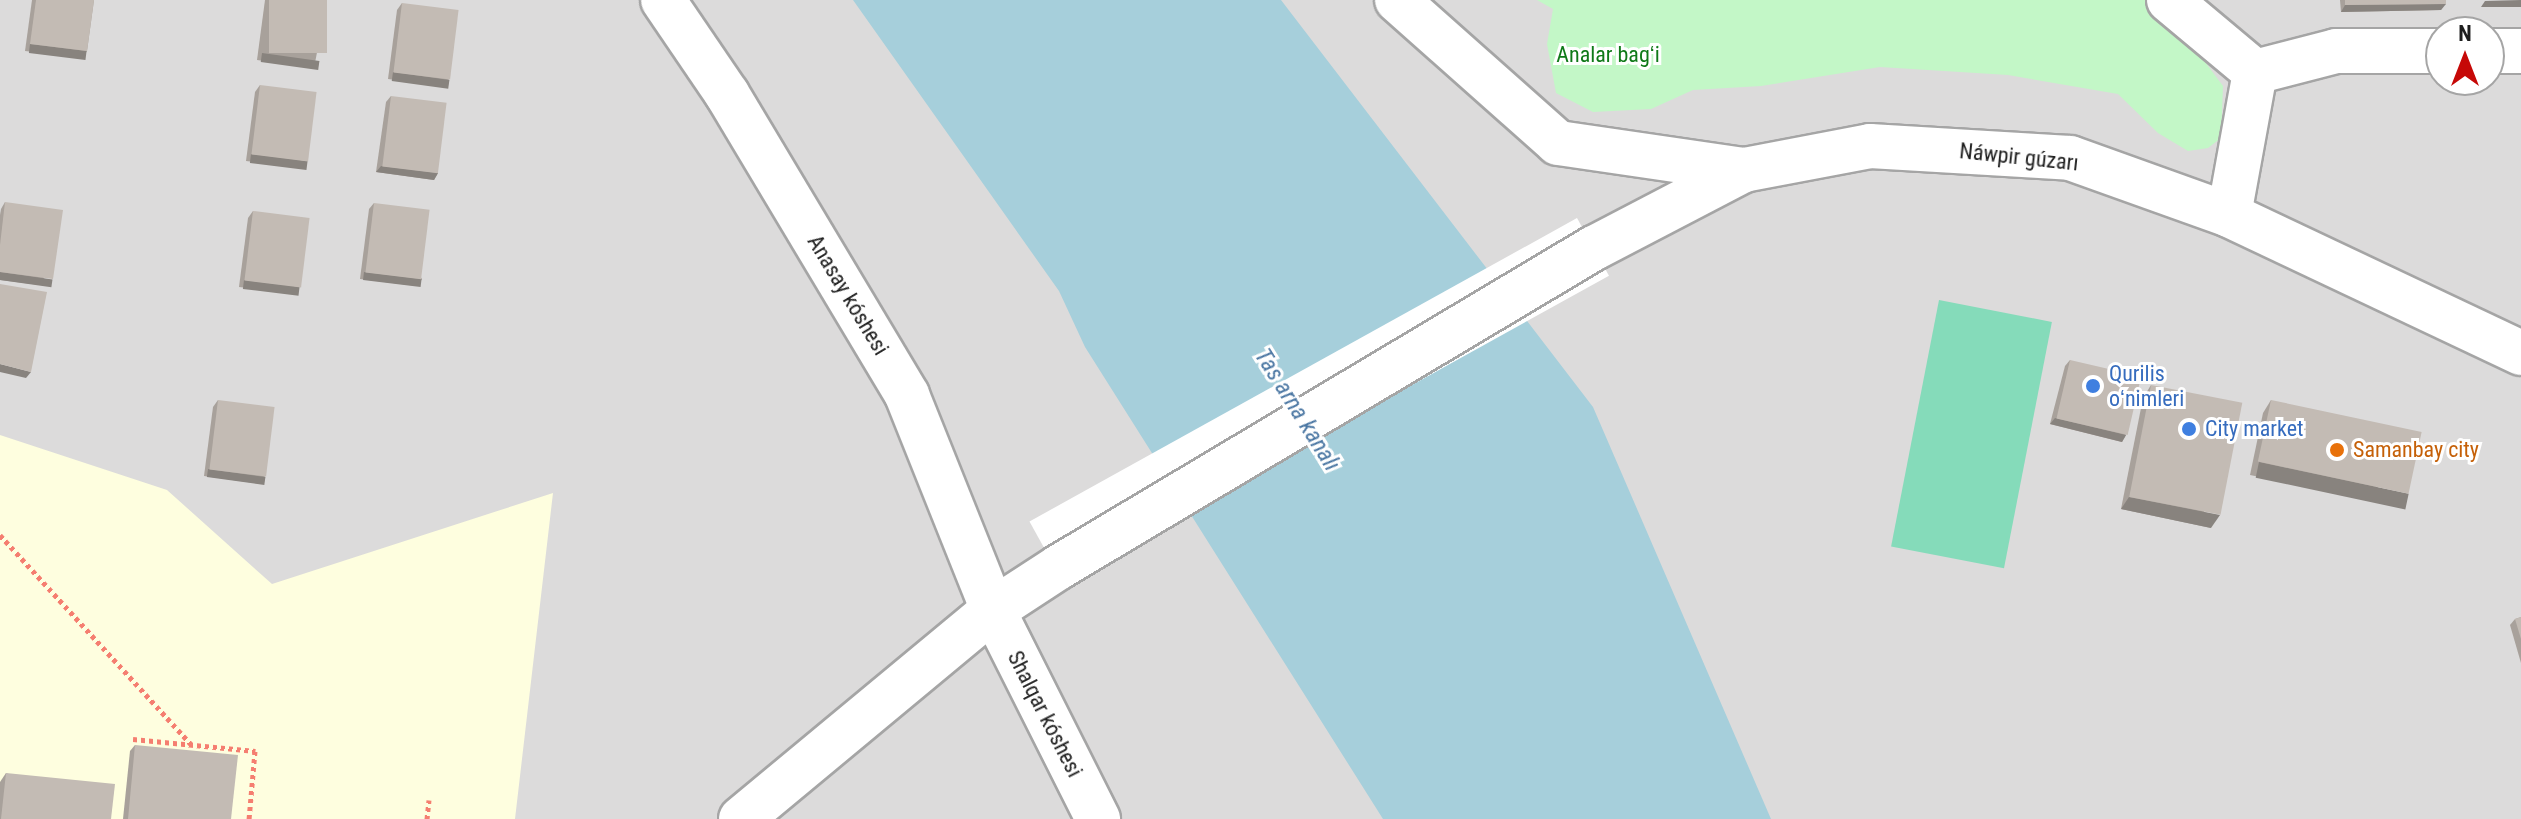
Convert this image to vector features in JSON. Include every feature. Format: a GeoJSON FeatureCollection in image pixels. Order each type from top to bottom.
{"type":"FeatureCollection","features":[{"type":"Feature","properties":{"kind":"street","name":"Anasay kóshesi"},"geometry":{"type":"LineString","coordinates":[[663,0],[727,94],[907,395],[993,610]]}},
{"type":"Feature","properties":{"kind":"street"},"geometry":{"type":"LineString","coordinates":[[1397,0],[1558,143],[1744,170]]}},
{"type":"Feature","properties":{"kind":"street"},"geometry":{"type":"LineString","coordinates":[[2169,0],[2255,72]]}},
{"type":"Feature","properties":{"kind":"street"},"geometry":{"type":"LineString","coordinates":[[2255,72],[2336,51],[2425,51]]}},
{"type":"Feature","properties":{"kind":"street"},"geometry":{"type":"LineString","coordinates":[[2229,215],[2255,72]]}},
{"type":"Feature","properties":{"kind":"street","name":"Náwpir gúzarı"},"geometry":{"type":"LineString","coordinates":[[741,819],[993,610],[1059,567],[1594,248],[1744,170],[1870,146],[2070,158],[2229,215],[2521,353]]}},
{"type":"Feature","properties":{"kind":"street","name":"Shalqar kóshesi"},"geometry":{"type":"LineString","coordinates":[[993,610],[1098,819]]}},
{"type":"Feature","properties":{"kind":"path"},"geometry":{"type":"LineString","coordinates":[[0,535],[191,744]]}},
{"type":"Feature","properties":{"kind":"path"},"geometry":{"type":"LineString","coordinates":[[133,739],[255,751],[249,819]]}},
{"type":"Feature","properties":{"kind":"path"},"geometry":{"type":"LineString","coordinates":[[427,819],[429,800]]}},
{"type":"Feature","properties":{"kind":"shaded area"},"geometry":{"type":"Polygon","coordinates":[[[0,0],[2521,0],[2521,819],[0,819],[0,0]]]}},
{"type":"Feature","properties":{"kind":"shaded area"},"geometry":{"type":"Polygon","coordinates":[[[0,435],[167,490],[272,584],[553,493],[515,819],[0,819],[0,435]]]}},
{"type":"Feature","properties":{"kind":"green space","name":"Analar bagʻi"},"geometry":{"type":"Polygon","coordinates":[[[1537,0],[2149,0],[2170,15],[2223,86],[2221,138],[2208,148],[2188,151],[2158,133],[2118,94],[2008,75],[1880,67],[1761,86],[1693,90],[1651,109],[1593,112],[1556,93],[1547,44],[1553,9],[1537,0]]]}},
{"type":"Feature","properties":{"kind":"green space"},"geometry":{"type":"Polygon","coordinates":[[[1939,300],[2052,322],[2004,568],[1891,546],[1939,300]]]}},
{"type":"Feature","properties":{"kind":"water","name":"Tas arna kanalı"},"geometry":{"type":"Polygon","coordinates":[[[853,0],[1281,0],[1593,407],[1771,819],[1383,819],[1085,347],[1059,291],[853,0]]]}},
{"type":"Feature","properties":{"kind":"pier"},"geometry":{"type":"Polygon","coordinates":[[[1577,218],[1609,276],[1061,579],[1029,521],[1577,218]]]}},
{"type":"Feature","properties":{"kind":"building"},"geometry":{"type":"Polygon","coordinates":[[[36,0],[94,0],[87,51],[30,44],[36,0]]]}},
{"type":"Feature","properties":{"kind":"building"},"geometry":{"type":"Polygon","coordinates":[[[269,0],[327,0],[327,53],[269,53],[269,0]]]}},
{"type":"Feature","properties":{"kind":"building"},"geometry":{"type":"Polygon","coordinates":[[[2345,0],[2446,0],[2446,4],[2345,5],[2345,0]]]}},
{"type":"Feature","properties":{"kind":"building"},"geometry":{"type":"Polygon","coordinates":[[[402,3],[459,10],[450,79],[393,72],[402,3]]]}},
{"type":"Feature","properties":{"kind":"building"},"geometry":{"type":"Polygon","coordinates":[[[260,85],[317,92],[308,161],[251,154],[260,85]]]}},
{"type":"Feature","properties":{"kind":"building"},"geometry":{"type":"Polygon","coordinates":[[[391,96],[447,103],[438,173],[382,166],[391,96]]]}},
{"type":"Feature","properties":{"kind":"building"},"geometry":{"type":"Polygon","coordinates":[[[5,202],[63,210],[53,279],[0,272],[5,202]]]}},
{"type":"Feature","properties":{"kind":"building"},"geometry":{"type":"Polygon","coordinates":[[[374,203],[430,210],[421,279],[365,272],[374,203]]]}},
{"type":"Feature","properties":{"kind":"building"},"geometry":{"type":"Polygon","coordinates":[[[253,211],[310,218],[301,287],[244,280],[253,211]]]}},
{"type":"Feature","properties":{"kind":"building"},"geometry":{"type":"Polygon","coordinates":[[[0,284],[47,292],[31,372],[0,364],[0,284]]]}},
{"type":"Feature","properties":{"kind":"building"},"geometry":{"type":"Polygon","coordinates":[[[2070,360],[2141,376],[2128,435],[2057,418],[2070,360]]]}},
{"type":"Feature","properties":{"kind":"building"},"geometry":{"type":"Polygon","coordinates":[[[2151,385],[2242,403],[2221,515],[2129,497],[2151,385]]]}},
{"type":"Feature","properties":{"kind":"building"},"geometry":{"type":"Polygon","coordinates":[[[218,400],[275,407],[266,476],[209,469],[218,400]]]}},
{"type":"Feature","properties":{"kind":"building"},"geometry":{"type":"Polygon","coordinates":[[[2271,400],[2422,432],[2409,494],[2258,462],[2271,400]]]}},
{"type":"Feature","properties":{"kind":"building"},"geometry":{"type":"Polygon","coordinates":[[[2521,617],[2521,639],[2515,619],[2521,617]]]}},
{"type":"Feature","properties":{"kind":"building"},"geometry":{"type":"Polygon","coordinates":[[[135,745],[238,755],[231,819],[128,819],[135,745]]]}},
{"type":"Feature","properties":{"kind":"building"},"geometry":{"type":"Polygon","coordinates":[[[6,773],[115,784],[111,819],[1,819],[6,773]]]}},
{"type":"Feature","properties":{"kind":"place","name":"Qurilis oʻnimleri"},"geometry":{"type":"Point","coordinates":[2093,386]}},
{"type":"Feature","properties":{"kind":"place","name":"City market"},"geometry":{"type":"Point","coordinates":[2189,429]}},
{"type":"Feature","properties":{"kind":"place","name":"Samanbay city"},"geometry":{"type":"Point","coordinates":[2337,450]}}]}
